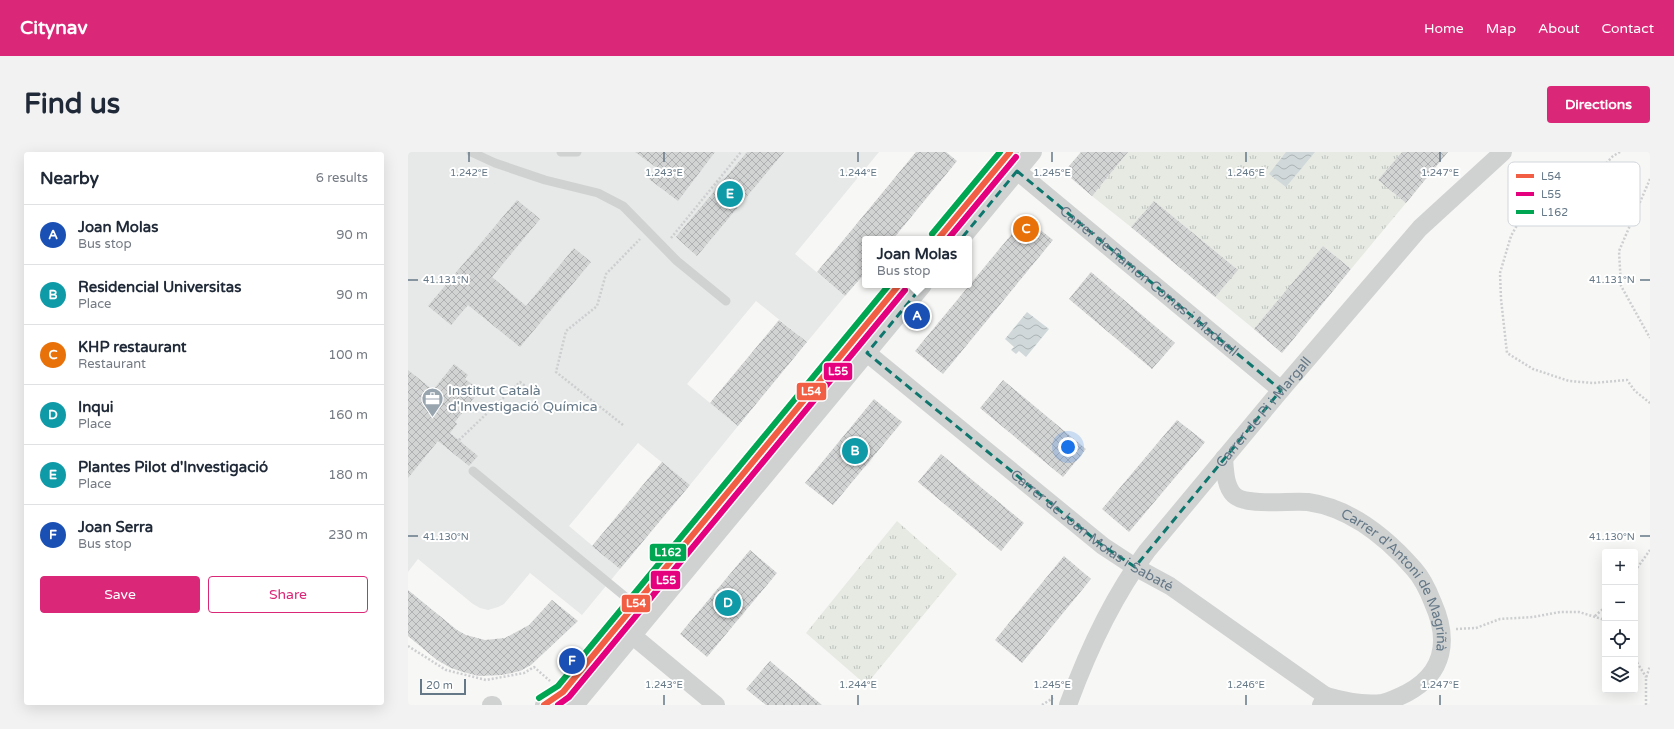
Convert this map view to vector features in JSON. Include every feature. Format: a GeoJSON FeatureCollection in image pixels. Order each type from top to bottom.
{"type":"FeatureCollection","features":[{"type":"Feature","properties":{"kind":"street"},"geometry":{"type":"LineString","coordinates":[[940,236],[1010,152]]}},
{"type":"Feature","properties":{"kind":"street"},"geometry":{"type":"LineString","coordinates":[[963,236],[1033,152]]}},
{"type":"Feature","properties":{"kind":"street","name":"Carrer de Pi i Margall"},"geometry":{"type":"LineString","coordinates":[[1068,705],[1094,639],[1110,608],[1135,567],[1281,390],[1420,228],[1503,152]]}},
{"type":"Feature","properties":{"kind":"street","name":"Carrer de Ramon Comas i Maduell"},"geometry":{"type":"LineString","coordinates":[[1017,171],[1281,390]]}},
{"type":"Feature","properties":{"kind":"street"},"geometry":{"type":"LineString","coordinates":[[544,705],[563,692],[634,604],[897,288]]}},
{"type":"Feature","properties":{"kind":"street"},"geometry":{"type":"LineString","coordinates":[[575,705],[921,288]]}},
{"type":"Feature","properties":{"kind":"street","name":"Carrer de Joan Molas i Sabaté"},"geometry":{"type":"LineString","coordinates":[[867,353],[1103,546],[1135,567],[1170,586],[1323,701]]}},
{"type":"Feature","properties":{"kind":"street","name":"Carrer d'Antoni de Magriñà"},"geometry":{"type":"LineString","coordinates":[[1224,458],[1229,488],[1235,496],[1249,501],[1308,502],[1327,507],[1354,518],[1376,533],[1414,569],[1425,584],[1438,614],[1442,628],[1442,648],[1436,666],[1426,680],[1394,700],[1382,703],[1323,701]]}},
{"type":"Feature","properties":{"kind":"street"},"geometry":{"type":"LineString","coordinates":[[633,636],[716,705]]}},
{"type":"Feature","properties":{"kind":"lane"},"geometry":{"type":"LineString","coordinates":[[471,152],[495,163],[545,180],[598,193],[623,206],[647,232],[678,261],[726,301]]}},
{"type":"Feature","properties":{"kind":"lane"},"geometry":{"type":"LineString","coordinates":[[561,152],[577,152]]}},
{"type":"Feature","properties":{"kind":"lane"},"geometry":{"type":"LineString","coordinates":[[473,471],[634,604]]}},
{"type":"Feature","properties":{"kind":"path"},"geometry":{"type":"LineString","coordinates":[[663,247],[741,152]]}},
{"type":"Feature","properties":{"kind":"path"},"geometry":{"type":"LineString","coordinates":[[1607,162],[1613,156],[1620,152]]}},
{"type":"Feature","properties":{"kind":"path"},"geometry":{"type":"LineString","coordinates":[[1640,202],[1650,179]]}},
{"type":"Feature","properties":{"kind":"path"},"geometry":{"type":"LineString","coordinates":[[1517,226],[1511,236],[1500,273],[1507,353],[1533,369],[1569,381],[1593,383],[1626,380],[1635,391],[1650,403]]}},
{"type":"Feature","properties":{"kind":"path"},"geometry":{"type":"LineString","coordinates":[[1630,226],[1619,251],[1621,286],[1650,338]]}},
{"type":"Feature","properties":{"kind":"path"},"geometry":{"type":"LineString","coordinates":[[623,425],[556,372],[566,331],[597,306],[606,274],[647,232]]}},
{"type":"Feature","properties":{"kind":"path"},"geometry":{"type":"LineString","coordinates":[[459,440],[520,382],[536,395]]}},
{"type":"Feature","properties":{"kind":"path"},"geometry":{"type":"LineString","coordinates":[[1638,567],[1650,550]]}},
{"type":"Feature","properties":{"kind":"path"},"geometry":{"type":"LineString","coordinates":[[1594,617],[1602,610]]}},
{"type":"Feature","properties":{"kind":"path"},"geometry":{"type":"LineString","coordinates":[[1442,628],[1476,628],[1500,619],[1532,617],[1560,612],[1579,612],[1602,619]]}},
{"type":"Feature","properties":{"kind":"path"},"geometry":{"type":"LineString","coordinates":[[408,646],[446,670],[486,680],[524,672],[534,667],[563,692]]}},
{"type":"Feature","properties":{"kind":"path"},"geometry":{"type":"LineString","coordinates":[[1638,663],[1646,678]]}},
{"type":"Feature","properties":{"kind":"path"},"geometry":{"type":"LineString","coordinates":[[1646,705],[1646,678],[1650,666]]}},
{"type":"Feature","properties":{"kind":"path"},"geometry":{"type":"LineString","coordinates":[[1042,705],[1051,698]]}},
{"type":"Feature","properties":{"kind":"highlighted area"},"geometry":{"type":"Polygon","coordinates":[[[1017,171],[1281,390],[1135,567],[1103,546],[867,353],[1017,171]]]}},
{"type":"Feature","properties":{"kind":"shaded area"},"geometry":{"type":"Polygon","coordinates":[[[408,152],[879,152],[795,254],[845,296],[807,342],[756,301],[687,384],[738,426],[690,485],[638,443],[569,526],[620,569],[582,615],[530,573],[504,604],[488,610],[473,604],[418,559],[408,572],[408,152]]]}},
{"type":"Feature","properties":{"kind":"green space"},"geometry":{"type":"Polygon","coordinates":[[[1128,152],[1402,152],[1378,180],[1406,203],[1351,269],[1323,246],[1254,329],[1215,297],[1237,269],[1154,201],[1131,227],[1092,196],[1128,152]]]}},
{"type":"Feature","properties":{"kind":"green space"},"geometry":{"type":"Polygon","coordinates":[[[897,521],[957,574],[866,685],[806,633],[897,521]]]}},
{"type":"Feature","properties":{"kind":"water"},"geometry":{"type":"Polygon","coordinates":[[[1286,152],[1315,152],[1286,187],[1269,174],[1286,152]]]}},
{"type":"Feature","properties":{"kind":"water"},"geometry":{"type":"Polygon","coordinates":[[[1027,312],[1049,329],[1026,357],[1019,351],[1016,354],[1011,350],[1014,347],[1005,339],[1027,312]]]}},
{"type":"Feature","properties":{"kind":"building"},"geometry":{"type":"Polygon","coordinates":[[[635,152],[715,152],[678,201],[649,179],[657,168],[635,152]]]}},
{"type":"Feature","properties":{"kind":"building"},"geometry":{"type":"Polygon","coordinates":[[[747,152],[784,152],[697,256],[676,237],[747,152]]]}},
{"type":"Feature","properties":{"kind":"building"},"geometry":{"type":"Polygon","coordinates":[[[916,152],[946,152],[957,161],[895,236],[862,236],[862,276],[845,296],[817,272],[916,152]]]}},
{"type":"Feature","properties":{"kind":"building"},"geometry":{"type":"Polygon","coordinates":[[[1081,152],[1128,152],[1092,196],[1064,172],[1081,152]]]}},
{"type":"Feature","properties":{"kind":"building"},"geometry":{"type":"Polygon","coordinates":[[[1402,152],[1448,152],[1406,203],[1378,180],[1402,152]]]}},
{"type":"Feature","properties":{"kind":"building"},"geometry":{"type":"Polygon","coordinates":[[[517,200],[540,219],[492,277],[526,306],[574,248],[591,262],[520,347],[468,305],[451,325],[428,306],[517,200]]]}},
{"type":"Feature","properties":{"kind":"building"},"geometry":{"type":"Polygon","coordinates":[[[1154,201],[1238,270],[1215,297],[1131,227],[1154,201]]]}},
{"type":"Feature","properties":{"kind":"building"},"geometry":{"type":"Polygon","coordinates":[[[1025,218],[1053,240],[943,374],[915,351],[967,288],[972,288],[972,282],[1025,218]]]}},
{"type":"Feature","properties":{"kind":"building"},"geometry":{"type":"Polygon","coordinates":[[[1323,246],[1351,269],[1282,353],[1254,329],[1323,246]]]}},
{"type":"Feature","properties":{"kind":"building"},"geometry":{"type":"Polygon","coordinates":[[[1091,272],[1175,343],[1152,369],[1069,299],[1091,272]]]}},
{"type":"Feature","properties":{"kind":"building"},"geometry":{"type":"Polygon","coordinates":[[[779,320],[807,342],[738,426],[710,403],[779,320]]]}},
{"type":"Feature","properties":{"kind":"building","name":"Institut Català d'Investigació Química"},"geometry":{"type":"Polygon","coordinates":[[[454,364],[468,375],[465,379],[480,390],[455,422],[457,424],[450,433],[478,456],[469,466],[438,441],[408,478],[408,370],[433,390],[454,364]]]}},
{"type":"Feature","properties":{"kind":"building"},"geometry":{"type":"Polygon","coordinates":[[[1003,380],[1086,449],[1063,477],[980,408],[1003,380]]]}},
{"type":"Feature","properties":{"kind":"building"},"geometry":{"type":"Polygon","coordinates":[[[874,399],[902,422],[833,505],[805,483],[874,399]]]}},
{"type":"Feature","properties":{"kind":"building"},"geometry":{"type":"Polygon","coordinates":[[[1177,420],[1205,442],[1129,532],[1102,509],[1177,420]]]}},
{"type":"Feature","properties":{"kind":"building"},"geometry":{"type":"Polygon","coordinates":[[[941,454],[1024,523],[1001,551],[918,482],[941,454]]]}},
{"type":"Feature","properties":{"kind":"building"},"geometry":{"type":"Polygon","coordinates":[[[662,462],[690,485],[620,569],[592,546],[662,462]]]}},
{"type":"Feature","properties":{"kind":"building"},"geometry":{"type":"Polygon","coordinates":[[[750,550],[777,573],[707,657],[680,634],[750,550]]]}},
{"type":"Feature","properties":{"kind":"building"},"geometry":{"type":"Polygon","coordinates":[[[1064,556],[1091,579],[1022,663],[995,640],[1064,556]]]}},
{"type":"Feature","properties":{"kind":"building"},"geometry":{"type":"Polygon","coordinates":[[[408,590],[457,630],[466,635],[485,640],[505,638],[529,625],[552,600],[578,621],[531,665],[520,671],[502,675],[479,676],[451,668],[437,660],[408,636],[408,590]]]}},
{"type":"Feature","properties":{"kind":"building"},"geometry":{"type":"Polygon","coordinates":[[[770,661],[822,705],[766,705],[746,689],[770,661]]]}},
{"type":"Feature","properties":{"kind":"transit line","name":"L162"},"geometry":{"type":"LineString","coordinates":[[932,234],[1000,152]]}},
{"type":"Feature","properties":{"kind":"transit line","name":"L54"},"geometry":{"type":"LineString","coordinates":[[940,236],[1010,152]]}},
{"type":"Feature","properties":{"kind":"transit line","name":"L55"},"geometry":{"type":"LineString","coordinates":[[950,236],[1016,157]]}},
{"type":"Feature","properties":{"kind":"transit line","name":"L162"},"geometry":{"type":"LineString","coordinates":[[539,698],[558,686],[887,288]]}},
{"type":"Feature","properties":{"kind":"transit line","name":"L54"},"geometry":{"type":"LineString","coordinates":[[544,705],[563,692],[897,288]]}},
{"type":"Feature","properties":{"kind":"transit line","name":"L55"},"geometry":{"type":"LineString","coordinates":[[558,705],[569,697],[905,290]]}},
{"type":"Feature","properties":{"kind":"place","name":"Plantes Pilot d'Investigació"},"geometry":{"type":"Point","coordinates":[730,194]}},
{"type":"Feature","properties":{"kind":"place","name":"KHP restaurant"},"geometry":{"type":"Point","coordinates":[1026,229]}},
{"type":"Feature","properties":{"kind":"place","name":"Joan Molas"},"geometry":{"type":"Point","coordinates":[917,316]}},
{"type":"Feature","properties":{"kind":"place","name":"Institut Català d'Investigació Química"},"geometry":{"type":"Point","coordinates":[433,418]}},
{"type":"Feature","properties":{"kind":"place","name":"Residencial Universitas"},"geometry":{"type":"Point","coordinates":[855,451]}},
{"type":"Feature","properties":{"kind":"place","name":"Inqui"},"geometry":{"type":"Point","coordinates":[728,603]}},
{"type":"Feature","properties":{"kind":"place","name":"Joan Serra"},"geometry":{"type":"Point","coordinates":[572,661]}}]}
